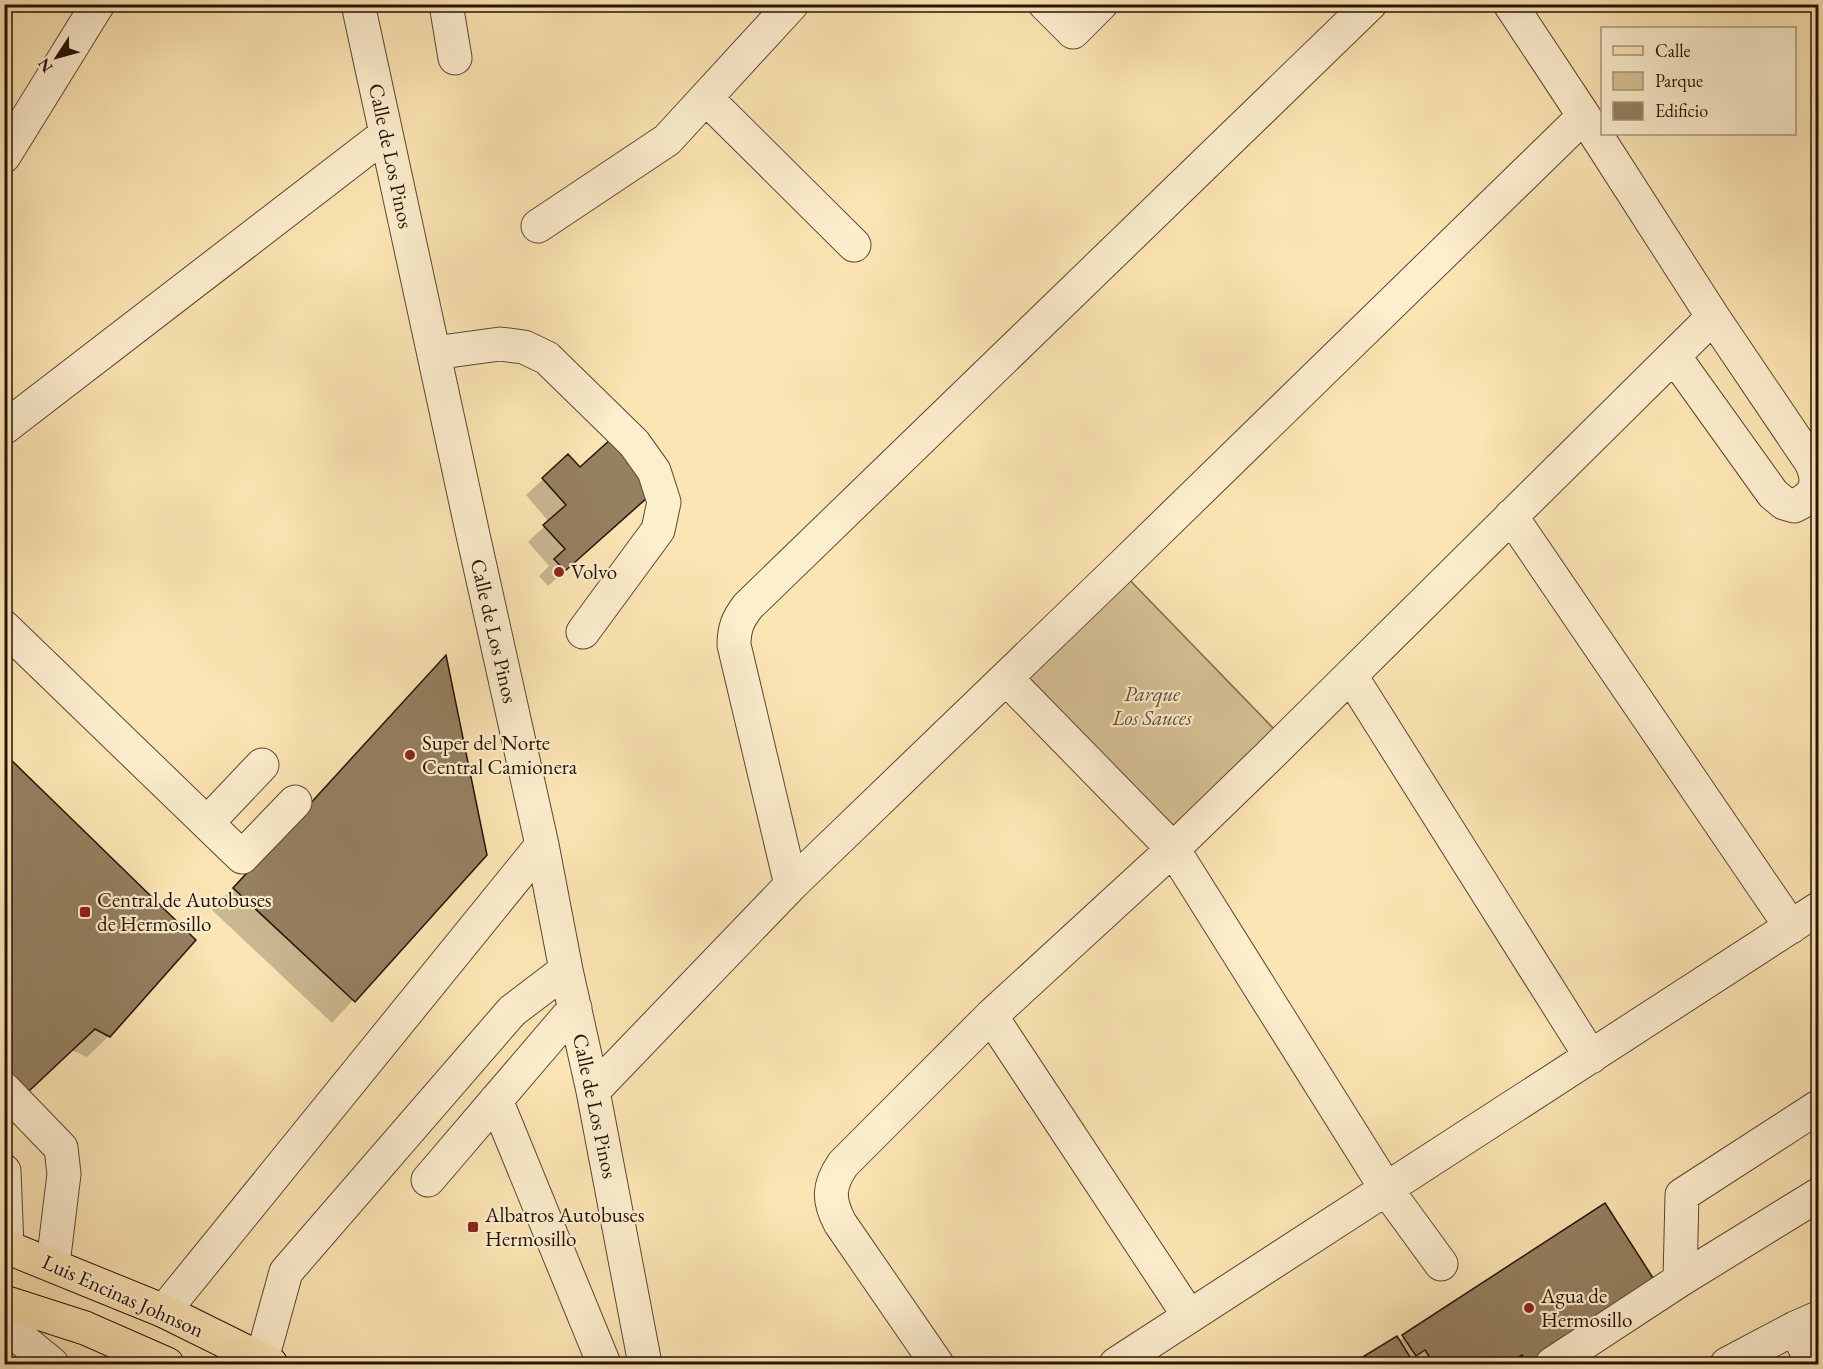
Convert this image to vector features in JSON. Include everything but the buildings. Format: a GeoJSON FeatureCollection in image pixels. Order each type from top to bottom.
{"type":"FeatureCollection","features":[{"type":"Feature","properties":{"kind":"main road","name":"Luis Encinas Johnson"},"geometry":{"type":"LineString","coordinates":[[6,1246],[164,1311],[267,1362]]}},
{"type":"Feature","properties":{"kind":"main road"},"geometry":{"type":"LineString","coordinates":[[4,1302],[85,1328],[167,1365]]}},
{"type":"Feature","properties":{"kind":"street"},"geometry":{"type":"LineString","coordinates":[[7,146],[98,4]]}},
{"type":"Feature","properties":{"kind":"street","name":"Calle de Los Pinos"},"geometry":{"type":"LineString","coordinates":[[358,4],[542,845],[566,970],[593,1091],[645,1365]]}},
{"type":"Feature","properties":{"kind":"street"},"geometry":{"type":"LineString","coordinates":[[446,4],[455,58]]}},
{"type":"Feature","properties":{"kind":"street"},"geometry":{"type":"LineString","coordinates":[[538,226],[667,140],[792,4]]}},
{"type":"Feature","properties":{"kind":"street"},"geometry":{"type":"LineString","coordinates":[[1045,4],[1073,32],[1101,4]]}},
{"type":"Feature","properties":{"kind":"street"},"geometry":{"type":"LineString","coordinates":[[791,885],[734,645],[734,631],[738,619],[748,606],[1370,4]]}},
{"type":"Feature","properties":{"kind":"street"},"geometry":{"type":"LineString","coordinates":[[1510,4],[1713,317],[1811,462],[1816,472],[1817,482],[1812,493],[1804,501],[1794,506],[1784,503],[1773,494],[1674,356]]}},
{"type":"Feature","properties":{"kind":"street"},"geometry":{"type":"LineString","coordinates":[[706,98],[854,245]]}},
{"type":"Feature","properties":{"kind":"street"},"geometry":{"type":"LineString","coordinates":[[593,1091],[791,885],[1584,116]]}},
{"type":"Feature","properties":{"kind":"street"},"geometry":{"type":"LineString","coordinates":[[4,428],[386,134]]}},
{"type":"Feature","properties":{"kind":"street"},"geometry":{"type":"LineString","coordinates":[[937,1365],[840,1223],[832,1207],[831,1191],[834,1178],[843,1164],[991,1016],[1173,849],[1351,676],[1713,317]]}},
{"type":"Feature","properties":{"kind":"street"},"geometry":{"type":"LineString","coordinates":[[434,353],[501,344],[524,347],[547,358],[634,443],[654,471],[664,502],[658,530],[583,632]]}},
{"type":"Feature","properties":{"kind":"street"},"geometry":{"type":"LineString","coordinates":[[1511,516],[1791,927]]}},
{"type":"Feature","properties":{"kind":"street"},"geometry":{"type":"LineString","coordinates":[[4,627],[242,857],[295,802]]}},
{"type":"Feature","properties":{"kind":"street"},"geometry":{"type":"LineString","coordinates":[[1351,676],[1591,1057]]}},
{"type":"Feature","properties":{"kind":"street"},"geometry":{"type":"LineString","coordinates":[[1006,678],[1173,849],[1387,1190],[1441,1264]]}},
{"type":"Feature","properties":{"kind":"street"},"geometry":{"type":"LineString","coordinates":[[207,823],[261,765]]}},
{"type":"Feature","properties":{"kind":"street"},"geometry":{"type":"LineString","coordinates":[[164,1311],[542,845]]}},
{"type":"Feature","properties":{"kind":"street"},"geometry":{"type":"LineString","coordinates":[[1116,1365],[1818,909]]}},
{"type":"Feature","properties":{"kind":"street"},"geometry":{"type":"LineString","coordinates":[[267,1362],[286,1272],[512,1011],[566,970]]}},
{"type":"Feature","properties":{"kind":"street"},"geometry":{"type":"LineString","coordinates":[[428,1180],[575,1008]]}},
{"type":"Feature","properties":{"kind":"street"},"geometry":{"type":"LineString","coordinates":[[991,1016],[1189,1316]]}},
{"type":"Feature","properties":{"kind":"street"},"geometry":{"type":"LineString","coordinates":[[4,1089],[61,1148],[64,1174],[53,1264]]}},
{"type":"Feature","properties":{"kind":"street"},"geometry":{"type":"LineString","coordinates":[[496,1100],[604,1365]]}},
{"type":"Feature","properties":{"kind":"street"},"geometry":{"type":"LineString","coordinates":[[1680,1280],[1682,1195],[1818,1107]]}},
{"type":"Feature","properties":{"kind":"street"},"geometry":{"type":"LineString","coordinates":[[4,1171],[6,1246]]}},
{"type":"Feature","properties":{"kind":"street"},"geometry":{"type":"LineString","coordinates":[[1552,1365],[1680,1280],[1818,1195]]}},
{"type":"Feature","properties":{"kind":"street"},"geometry":{"type":"LineString","coordinates":[[4,1302],[24,1341],[52,1365]]}},
{"type":"Feature","properties":{"kind":"street"},"geometry":{"type":"LineString","coordinates":[[1727,1365],[1807,1323],[1813,1365]]}},
{"type":"Feature","properties":{"kind":"green space","name":"Parque Los Sauces"},"geometry":{"type":"Polygon","coordinates":[[[1122,572],[1274,729],[1171,830],[1020,671],[1122,572]]]}},
{"type":"Feature","properties":{"kind":"place","name":"Volvo"},"geometry":{"type":"Point","coordinates":[559,572]}},
{"type":"Feature","properties":{"kind":"place","name":"Super del Norte Central Camionera"},"geometry":{"type":"Point","coordinates":[410,755]}},
{"type":"Feature","properties":{"kind":"place","name":"Central de Autobuses de Hermosillo"},"geometry":{"type":"Point","coordinates":[85,912]}},
{"type":"Feature","properties":{"kind":"place","name":"Albatros Autobuses Hermosillo"},"geometry":{"type":"Point","coordinates":[473,1227]}},
{"type":"Feature","properties":{"kind":"place","name":"Agua de Hermosillo"},"geometry":{"type":"Point","coordinates":[1529,1308]}}]}
